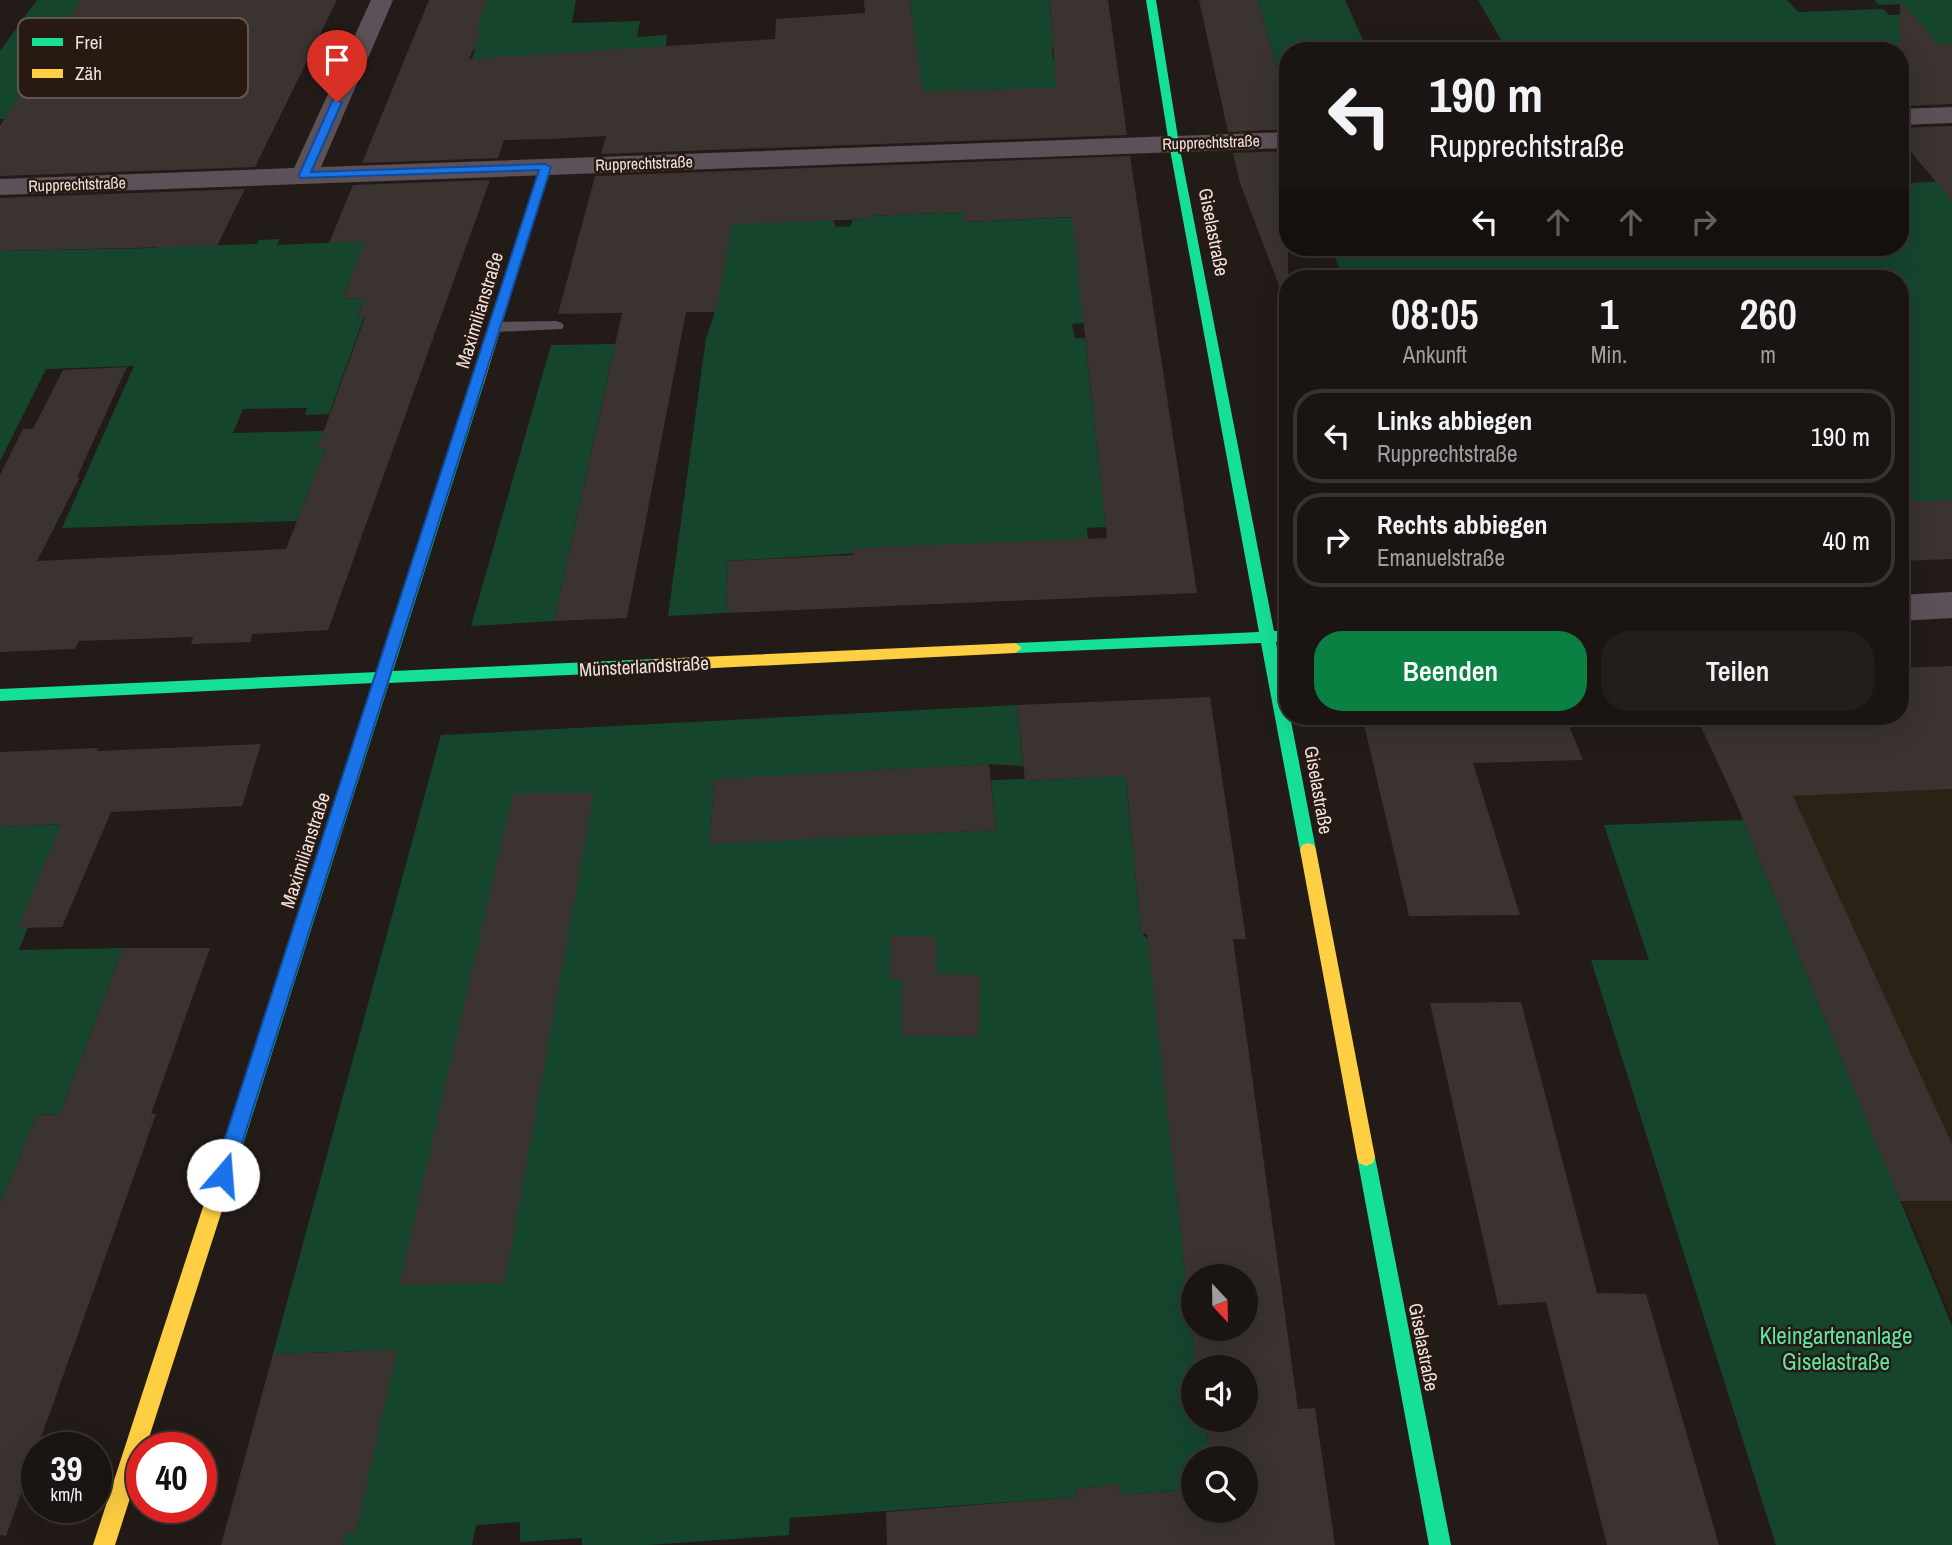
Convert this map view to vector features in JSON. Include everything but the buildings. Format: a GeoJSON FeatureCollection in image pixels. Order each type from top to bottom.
{"type":"FeatureCollection","features":[{"type":"Feature","properties":{"kind":"street"},"geometry":{"type":"LineString","coordinates":[[304,175],[382,0]]}},
{"type":"Feature","properties":{"kind":"street","name":"Giselastraße"},"geometry":{"type":"LineString","coordinates":[[1151,0],[1174,144],[1279,690]]}},
{"type":"Feature","properties":{"kind":"street"},"geometry":{"type":"LineString","coordinates":[[1909,117],[1952,116]]}},
{"type":"Feature","properties":{"kind":"street","name":"Rupprechtstraße"},"geometry":{"type":"LineString","coordinates":[[0,187],[1279,140]]}},
{"type":"Feature","properties":{"kind":"street","name":"Maximilianstraße"},"geometry":{"type":"LineString","coordinates":[[104,1545],[545,167]]}},
{"type":"Feature","properties":{"kind":"street"},"geometry":{"type":"LineString","coordinates":[[1909,607],[1952,605]]}},
{"type":"Feature","properties":{"kind":"street","name":"Münsterlandstraße"},"geometry":{"type":"LineString","coordinates":[[0,695],[1279,636]]}},
{"type":"Feature","properties":{"kind":"street","name":"Giselastraße"},"geometry":{"type":"LineString","coordinates":[[1286,725],[1440,1545]]}},
{"type":"Feature","properties":{"kind":"lane"},"geometry":{"type":"LineString","coordinates":[[496,327],[556,326]]}},
{"type":"Feature","properties":{"kind":"shaded area"},"geometry":{"type":"Polygon","coordinates":[[[1952,789],[1952,1319],[1734,798],[1952,789]]]}},
{"type":"Feature","properties":{"kind":"green space"},"geometry":{"type":"Polygon","coordinates":[[[37,0],[189,0],[167,18],[24,18],[37,0]]]}},
{"type":"Feature","properties":{"kind":"green space"},"geometry":{"type":"Polygon","coordinates":[[[485,0],[576,0],[572,23],[640,21],[637,37],[667,35],[663,71],[472,59],[475,50],[470,49],[481,31],[476,30],[485,0]]]}},
{"type":"Feature","properties":{"kind":"green space"},"geometry":{"type":"Polygon","coordinates":[[[910,0],[1050,0],[1052,33],[1057,33],[1059,47],[1052,47],[1053,59],[1060,59],[1063,91],[1003,89],[906,96],[912,14],[910,0]]]}},
{"type":"Feature","properties":{"kind":"green space"},"geometry":{"type":"Polygon","coordinates":[[[1258,0],[1345,0],[1364,42],[1279,42],[1279,77],[1258,0]]]}},
{"type":"Feature","properties":{"kind":"green space"},"geometry":{"type":"Polygon","coordinates":[[[1478,0],[1787,0],[1798,12],[1883,9],[1889,15],[1911,14],[1903,4],[1879,5],[1874,0],[1952,0],[1952,44],[1909,50],[1909,42],[1502,42],[1478,0]]]}},
{"type":"Feature","properties":{"kind":"green space"},"geometry":{"type":"Polygon","coordinates":[[[18,26],[18,98],[5,119],[0,119],[0,51],[18,26]]]}},
{"type":"Feature","properties":{"kind":"green space"},"geometry":{"type":"Polygon","coordinates":[[[1952,180],[1952,506],[1909,503],[1909,270],[1340,270],[1334,256],[1909,256],[1909,183],[1952,180]]]}},
{"type":"Feature","properties":{"kind":"green space"},"geometry":{"type":"Polygon","coordinates":[[[963,212],[965,222],[1079,217],[1085,323],[1072,324],[1075,338],[1085,338],[1106,527],[1087,528],[1088,539],[728,561],[726,613],[668,616],[706,338],[718,296],[726,224],[832,217],[836,227],[851,226],[852,220],[869,219],[869,216],[963,212]]]}},
{"type":"Feature","properties":{"kind":"green space"},"geometry":{"type":"Polygon","coordinates":[[[280,239],[277,245],[366,241],[371,280],[350,280],[343,298],[365,299],[358,316],[364,317],[329,414],[305,415],[307,408],[243,409],[233,433],[324,431],[317,449],[325,449],[297,521],[62,528],[134,366],[46,369],[0,461],[0,251],[156,248],[158,244],[257,244],[259,240],[280,239]]]}},
{"type":"Feature","properties":{"kind":"green space"},"geometry":{"type":"Polygon","coordinates":[[[615,344],[554,621],[471,626],[551,345],[615,344]]]}},
{"type":"Feature","properties":{"kind":"green space"},"geometry":{"type":"Polygon","coordinates":[[[1017,705],[1023,766],[989,764],[714,780],[710,843],[996,830],[991,780],[1105,777],[1125,767],[1141,933],[1148,939],[1184,1264],[1181,1264],[1181,1341],[1193,1341],[1195,1355],[1181,1355],[1181,1432],[1207,1432],[1208,1446],[1181,1446],[1181,1490],[1121,1495],[1118,1484],[1075,1489],[1076,1497],[790,1518],[789,1535],[649,1545],[582,1545],[582,1538],[520,1542],[520,1522],[476,1525],[472,1545],[343,1545],[345,1534],[356,1532],[396,1350],[273,1354],[441,735],[1017,705]]]}},
{"type":"Feature","properties":{"kind":"green space"},"geometry":{"type":"Polygon","coordinates":[[[72,814],[19,950],[123,948],[60,1114],[37,1115],[0,1204],[0,827],[67,824],[72,814]]]}},
{"type":"Feature","properties":{"kind":"green space","name":"Kleingartenanlage Giselastraße"},"geometry":{"type":"Polygon","coordinates":[[[1743,820],[1952,1326],[1952,1545],[1776,1545],[1591,960],[1649,960],[1604,825],[1743,820]]]}},
{"type":"Feature","properties":{"kind":"traffic: fast"},"geometry":{"type":"LineString","coordinates":[[1151,0],[1174,144],[1279,697]]}},
{"type":"Feature","properties":{"kind":"traffic: fast"},"geometry":{"type":"LineString","coordinates":[[225,1170],[478,383]]}},
{"type":"Feature","properties":{"kind":"traffic: fast"},"geometry":{"type":"LineString","coordinates":[[1015,648],[1279,636]]}},
{"type":"Feature","properties":{"kind":"traffic: fast"},"geometry":{"type":"LineString","coordinates":[[0,695],[655,665]]}},
{"type":"Feature","properties":{"kind":"traffic: fast"},"geometry":{"type":"LineString","coordinates":[[1284,725],[1308,850]]}},
{"type":"Feature","properties":{"kind":"traffic: fast"},"geometry":{"type":"LineString","coordinates":[[1366,1157],[1440,1545]]}},
{"type":"Feature","properties":{"kind":"traffic: slow"},"geometry":{"type":"LineString","coordinates":[[478,383],[545,167]]}},
{"type":"Feature","properties":{"kind":"traffic: slow"},"geometry":{"type":"LineString","coordinates":[[655,665],[1015,648]]}},
{"type":"Feature","properties":{"kind":"traffic: slow"},"geometry":{"type":"LineString","coordinates":[[1308,850],[1366,1157]]}},
{"type":"Feature","properties":{"kind":"traffic: slow"},"geometry":{"type":"LineString","coordinates":[[104,1545],[225,1170]]}},
{"type":"Feature","properties":{"kind":"route"},"geometry":{"type":"LineString","coordinates":[[223,1175],[545,167],[304,175],[337,102]]}}]}
